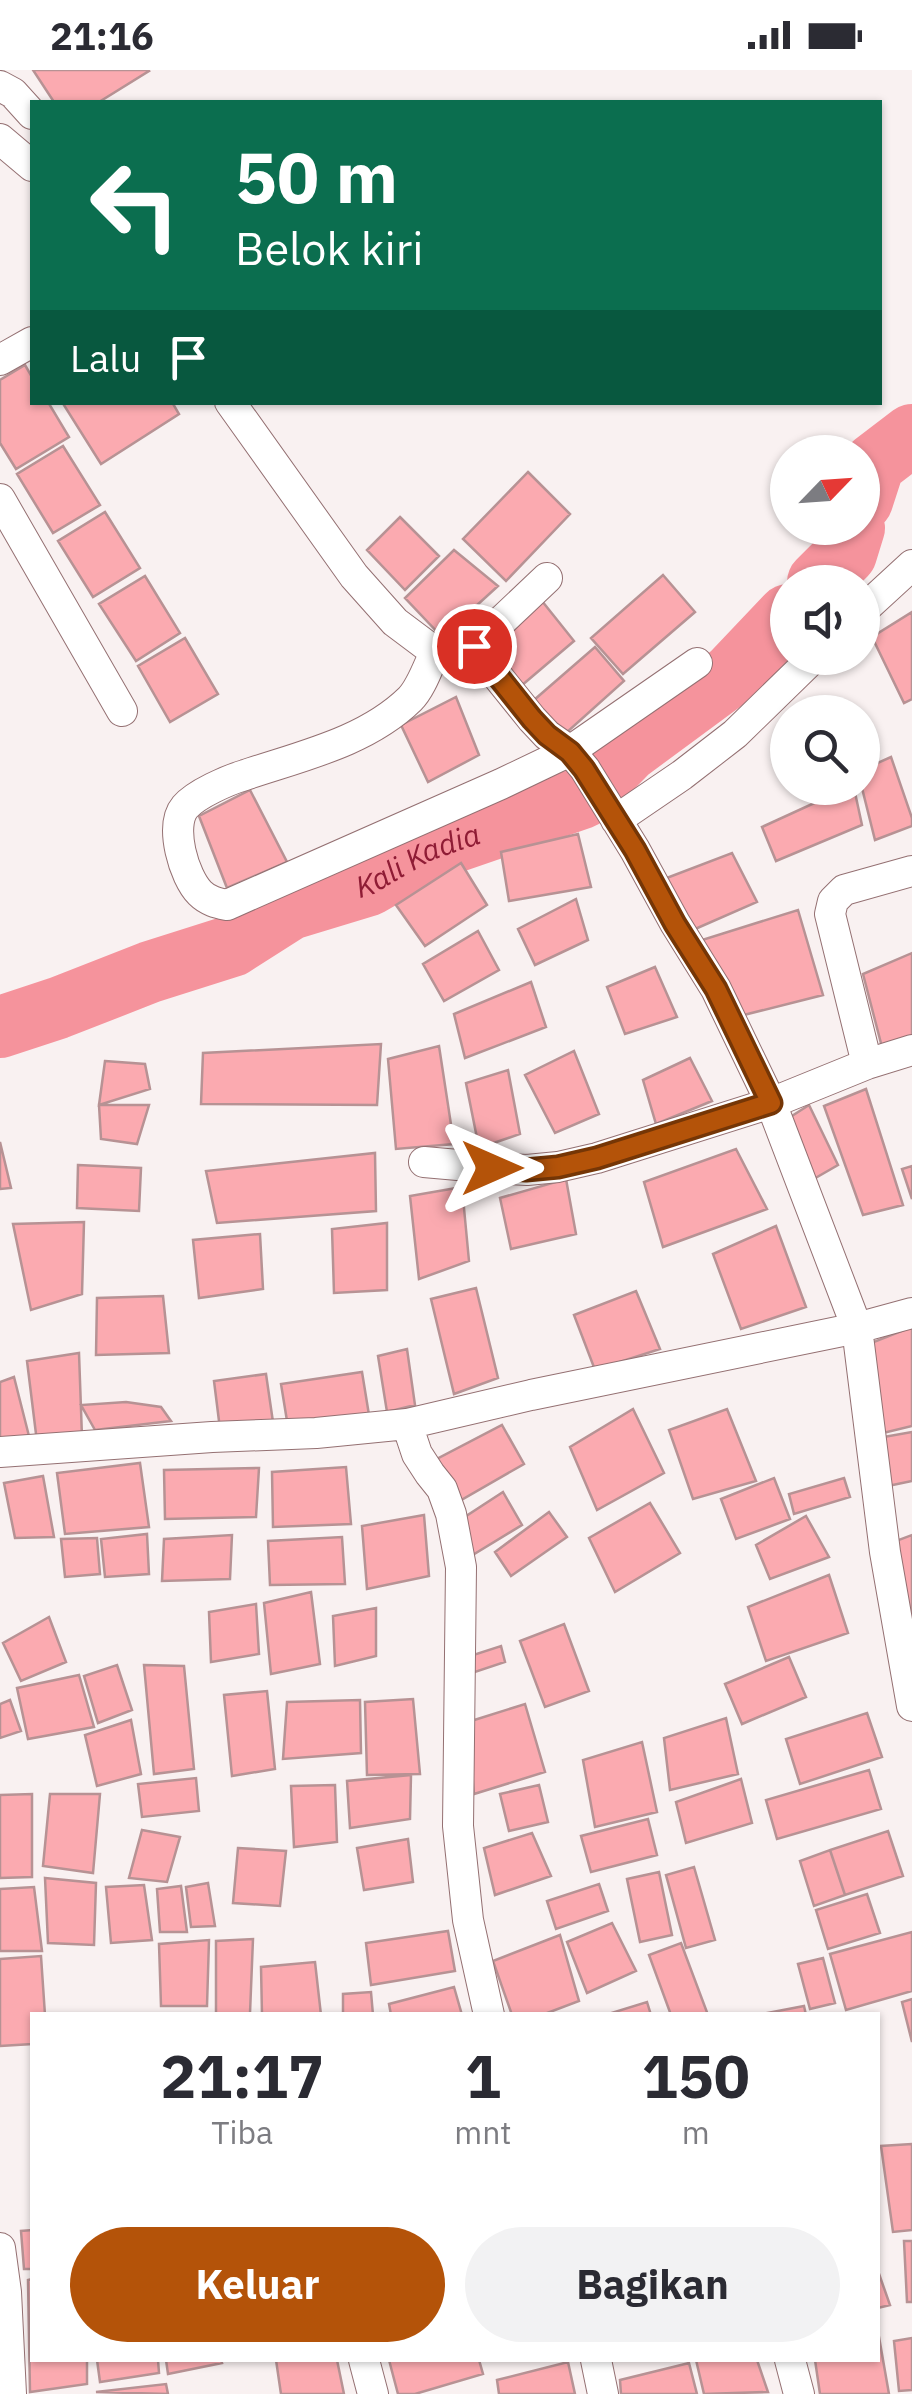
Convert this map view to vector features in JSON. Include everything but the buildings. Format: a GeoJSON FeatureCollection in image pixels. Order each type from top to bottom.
{"type":"FeatureCollection","features":[{"type":"Feature","properties":{"kind":"street"},"geometry":{"type":"LineString","coordinates":[[0,86],[30,112]]}},
{"type":"Feature","properties":{"kind":"street"},"geometry":{"type":"LineString","coordinates":[[0,139],[30,164]]}},
{"type":"Feature","properties":{"kind":"street"},"geometry":{"type":"LineString","coordinates":[[0,360],[30,343]]}},
{"type":"Feature","properties":{"kind":"street"},"geometry":{"type":"LineString","coordinates":[[232,405],[354,576],[395,622],[435,652],[474,646],[548,578]]}},
{"type":"Feature","properties":{"kind":"street"},"geometry":{"type":"LineString","coordinates":[[0,499],[122,711]]}},
{"type":"Feature","properties":{"kind":"street"},"geometry":{"type":"LineString","coordinates":[[880,594],[912,565]]}},
{"type":"Feature","properties":{"kind":"street"},"geometry":{"type":"LineString","coordinates":[[474,646],[532,719],[577,760],[716,989],[771,1103],[857,1328],[885,1552],[912,1706]]}},
{"type":"Feature","properties":{"kind":"street"},"geometry":{"type":"LineString","coordinates":[[435,652],[412,697],[364,733],[230,780],[182,810],[178,836],[186,870],[202,896],[227,904],[502,784],[577,760],[698,662]]}},
{"type":"Feature","properties":{"kind":"street"},"geometry":{"type":"LineString","coordinates":[[612,815],[682,775],[735,734],[795,675]]}},
{"type":"Feature","properties":{"kind":"street"},"geometry":{"type":"LineString","coordinates":[[867,1064],[830,914],[833,900],[844,890],[912,872]]}},
{"type":"Feature","properties":{"kind":"street"},"geometry":{"type":"LineString","coordinates":[[424,1162],[526,1170],[558,1167],[771,1103],[912,1050]]}},
{"type":"Feature","properties":{"kind":"street"},"geometry":{"type":"LineString","coordinates":[[0,1452],[407,1424],[912,1313]]}},
{"type":"Feature","properties":{"kind":"street"},"geometry":{"type":"LineString","coordinates":[[407,1424],[417,1454],[442,1489],[451,1514],[460,1567],[458,1826],[468,1920],[488,2012]]}},
{"type":"Feature","properties":{"kind":"street"},"geometry":{"type":"LineString","coordinates":[[0,2248],[10,2394]]}},
{"type":"Feature","properties":{"kind":"street"},"geometry":{"type":"LineString","coordinates":[[365,2362],[373,2394]]}},
{"type":"Feature","properties":{"kind":"street"},"geometry":{"type":"LineString","coordinates":[[596,2362],[603,2394]]}},
{"type":"Feature","properties":{"kind":"street"},"geometry":{"type":"LineString","coordinates":[[791,2362],[799,2394]]}},
{"type":"Feature","properties":{"kind":"waterway","name":"Kali Kadia"},"geometry":{"type":"LineString","coordinates":[[880,459],[912,435]]}},
{"type":"Feature","properties":{"kind":"waterway","name":"Kali Kadia"},"geometry":{"type":"LineString","coordinates":[[835,565],[849,545]]}},
{"type":"Feature","properties":{"kind":"waterway","name":"Kali Kadia"},"geometry":{"type":"LineString","coordinates":[[0,1027],[232,946],[290,909],[369,885],[428,851],[582,798],[628,751],[731,675],[770,634]]}},
{"type":"Feature","properties":{"kind":"route"},"geometry":{"type":"LineString","coordinates":[[474,646],[532,719],[584,769],[716,989],[771,1103],[597,1158],[558,1167],[492,1168]]}}]}
